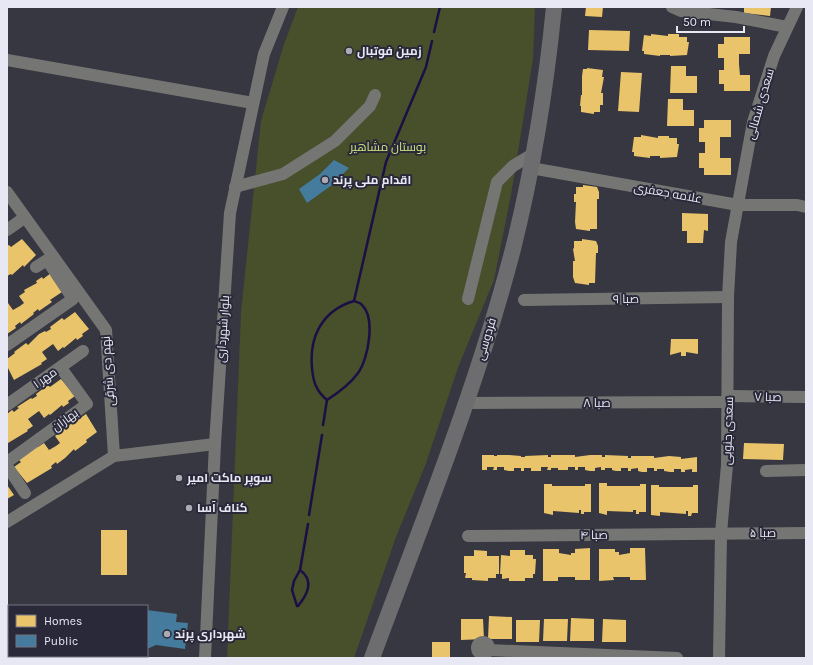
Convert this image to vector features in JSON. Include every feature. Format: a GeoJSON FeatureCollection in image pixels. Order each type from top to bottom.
{"type":"FeatureCollection","features":[{"type":"Feature","properties":{"kind":"main road","name":"فردوسی"},"geometry":{"type":"LineString","coordinates":[[372,658],[466,403],[512,249],[532,161],[548,67],[554,7]]}},
{"type":"Feature","properties":{"kind":"street","name":"بلوار شهرداری"},"geometry":{"type":"LineString","coordinates":[[205,658],[215,444],[230,213],[264,54],[283,7]]}},
{"type":"Feature","properties":{"kind":"street"},"geometry":{"type":"LineString","coordinates":[[672,7],[681,11],[736,17],[787,27]]}},
{"type":"Feature","properties":{"kind":"street","name":"سعدی شمالی"},"geometry":{"type":"LineString","coordinates":[[738,205],[753,122],[774,56],[797,7]]}},
{"type":"Feature","properties":{"kind":"street"},"geometry":{"type":"LineString","coordinates":[[7,60],[253,103]]}},
{"type":"Feature","properties":{"kind":"street"},"geometry":{"type":"LineString","coordinates":[[235,187],[283,174],[328,145],[370,106],[376,95]]}},
{"type":"Feature","properties":{"kind":"street"},"geometry":{"type":"LineString","coordinates":[[468,299],[497,182],[513,166],[532,161]]}},
{"type":"Feature","properties":{"kind":"street","name":"علامه جعفری"},"geometry":{"type":"LineString","coordinates":[[532,161],[738,205],[797,205],[806,207]]}},
{"type":"Feature","properties":{"kind":"street","name":"نهم دی شرقی"},"geometry":{"type":"LineString","coordinates":[[7,192],[24,218],[106,330],[114,456]]}},
{"type":"Feature","properties":{"kind":"street","name":"سعدی جنوبی"},"geometry":{"type":"LineString","coordinates":[[720,658],[721,533],[728,465],[728,297],[731,242],[738,205]]}},
{"type":"Feature","properties":{"kind":"street"},"geometry":{"type":"LineString","coordinates":[[7,230],[24,218]]}},
{"type":"Feature","properties":{"kind":"street"},"geometry":{"type":"LineString","coordinates":[[7,345],[73,299],[47,260],[36,267]]}},
{"type":"Feature","properties":{"kind":"street","name":"صبا ۹"},"geometry":{"type":"LineString","coordinates":[[524,300],[728,297]]}},
{"type":"Feature","properties":{"kind":"street","name":"مهر ۱"},"geometry":{"type":"LineString","coordinates":[[8,402],[61,368],[84,351]]}},
{"type":"Feature","properties":{"kind":"street","name":"بهاران"},"geometry":{"type":"LineString","coordinates":[[7,462],[87,404],[61,368]]}},
{"type":"Feature","properties":{"kind":"street","name":"صبا ۷"},"geometry":{"type":"LineString","coordinates":[[729,399],[806,397]]}},
{"type":"Feature","properties":{"kind":"street","name":"صبا ۸"},"geometry":{"type":"LineString","coordinates":[[466,403],[729,399]]}},
{"type":"Feature","properties":{"kind":"street"},"geometry":{"type":"LineString","coordinates":[[7,522],[114,456],[215,444]]}},
{"type":"Feature","properties":{"kind":"street"},"geometry":{"type":"LineString","coordinates":[[7,466],[25,493]]}},
{"type":"Feature","properties":{"kind":"street"},"geometry":{"type":"LineString","coordinates":[[766,471],[806,470]]}},
{"type":"Feature","properties":{"kind":"street","name":"صبا ۵"},"geometry":{"type":"LineString","coordinates":[[721,533],[806,532]]}},
{"type":"Feature","properties":{"kind":"street","name":"صبا ۴"},"geometry":{"type":"LineString","coordinates":[[468,536],[721,533]]}},
{"type":"Feature","properties":{"kind":"street"},"geometry":{"type":"LineString","coordinates":[[489,650],[677,658]]}},
{"type":"Feature","properties":{"kind":"green space","name":"بوستان مشاهیر"},"geometry":{"type":"Polygon","coordinates":[[[298,7],[535,7],[533,59],[511,195],[494,280],[459,365],[425,466],[396,537],[354,658],[227,658],[241,312],[261,121],[284,44],[298,7]]]}},
{"type":"Feature","properties":{"kind":"building: Homes"},"geometry":{"type":"Polygon","coordinates":[[[586,7],[603,7],[602,17],[585,16],[586,7]]]}},
{"type":"Feature","properties":{"kind":"building: Homes"},"geometry":{"type":"Polygon","coordinates":[[[744,7],[771,7],[770,16],[744,13],[744,7]]]}},
{"type":"Feature","properties":{"kind":"building: Homes"},"geometry":{"type":"Polygon","coordinates":[[[589,30],[630,31],[629,51],[588,50],[589,30]]]}},
{"type":"Feature","properties":{"kind":"building: Homes"},"geometry":{"type":"Polygon","coordinates":[[[651,34],[668,36],[668,34],[679,34],[679,37],[687,37],[687,42],[689,42],[687,55],[660,56],[644,54],[644,51],[642,51],[644,35],[651,36],[651,34]]]}},
{"type":"Feature","properties":{"kind":"building: Homes"},"geometry":{"type":"Polygon","coordinates":[[[724,37],[750,37],[750,54],[739,54],[739,64],[740,75],[750,75],[750,91],[724,91],[724,84],[719,84],[719,70],[724,70],[724,58],[718,58],[718,44],[724,44],[724,37]]]}},
{"type":"Feature","properties":{"kind":"building: Homes"},"geometry":{"type":"Polygon","coordinates":[[[671,66],[686,66],[686,76],[697,76],[697,93],[670,93],[671,66]]]}},
{"type":"Feature","properties":{"kind":"building: Homes"},"geometry":{"type":"Polygon","coordinates":[[[583,69],[603,70],[602,77],[604,77],[601,93],[603,93],[603,105],[600,105],[600,112],[594,112],[594,114],[581,112],[580,106],[583,69]]]}},
{"type":"Feature","properties":{"kind":"building: Homes"},"geometry":{"type":"Polygon","coordinates":[[[621,72],[642,73],[639,112],[618,111],[621,72]]]}},
{"type":"Feature","properties":{"kind":"building: Homes"},"geometry":{"type":"Polygon","coordinates":[[[668,99],[683,99],[683,110],[694,110],[694,126],[667,126],[668,99]]]}},
{"type":"Feature","properties":{"kind":"building: Homes"},"geometry":{"type":"Polygon","coordinates":[[[704,120],[731,120],[731,137],[720,137],[720,158],[731,158],[731,175],[704,175],[704,168],[699,168],[699,153],[705,153],[705,142],[699,142],[699,128],[704,128],[704,120]]]}},
{"type":"Feature","properties":{"kind":"building: Homes"},"geometry":{"type":"Polygon","coordinates":[[[641,135],[658,138],[658,136],[669,136],[669,138],[677,138],[677,144],[679,144],[677,157],[660,158],[660,156],[650,156],[650,158],[634,156],[634,152],[632,152],[634,137],[641,137],[641,135]]]}},
{"type":"Feature","properties":{"kind":"building: Homes"},"geometry":{"type":"Polygon","coordinates":[[[583,185],[597,187],[599,192],[599,199],[597,199],[597,229],[590,229],[590,231],[576,229],[576,202],[574,202],[574,194],[576,194],[576,187],[583,187],[583,185]]]}},
{"type":"Feature","properties":{"kind":"building: Homes"},"geometry":{"type":"Polygon","coordinates":[[[682,213],[708,214],[708,231],[704,230],[703,243],[687,243],[687,231],[682,231],[682,213]]]}},
{"type":"Feature","properties":{"kind":"building: Homes"},"geometry":{"type":"Polygon","coordinates":[[[22,239],[36,255],[24,267],[23,265],[12,275],[7,276],[7,246],[9,245],[11,247],[22,239]]]}},
{"type":"Feature","properties":{"kind":"building: Homes"},"geometry":{"type":"Polygon","coordinates":[[[582,239],[596,241],[598,246],[598,253],[596,253],[595,283],[589,283],[589,285],[575,283],[573,277],[573,261],[575,261],[573,249],[574,241],[582,241],[582,239]]]}},
{"type":"Feature","properties":{"kind":"building: Homes"},"geometry":{"type":"Polygon","coordinates":[[[51,273],[62,292],[50,300],[52,302],[39,311],[38,309],[33,313],[34,314],[21,324],[20,322],[15,326],[16,328],[7,334],[7,303],[13,310],[20,306],[24,303],[19,296],[25,292],[24,290],[37,283],[36,281],[42,277],[43,279],[51,273]]]}},
{"type":"Feature","properties":{"kind":"building: Homes"},"geometry":{"type":"Polygon","coordinates":[[[75,312],[89,329],[82,334],[83,336],[77,340],[76,338],[58,351],[53,344],[42,352],[47,359],[41,363],[42,364],[14,380],[7,366],[7,359],[26,343],[28,345],[39,334],[51,329],[50,327],[62,318],[64,320],[75,312]]]}},
{"type":"Feature","properties":{"kind":"building: Homes"},"geometry":{"type":"Polygon","coordinates":[[[671,339],[698,339],[698,354],[686,352],[686,356],[681,356],[681,352],[670,355],[671,339]]]}},
{"type":"Feature","properties":{"kind":"building: Homes"},"geometry":{"type":"Polygon","coordinates":[[[61,379],[75,396],[68,401],[69,403],[63,407],[62,405],[44,418],[39,411],[28,419],[33,426],[27,430],[28,431],[8,443],[7,414],[12,410],[14,412],[19,408],[17,407],[37,396],[36,394],[48,385],[50,387],[61,379]]]}},
{"type":"Feature","properties":{"kind":"building: Homes"},"geometry":{"type":"Polygon","coordinates":[[[86,414],[97,432],[75,451],[74,449],[57,464],[56,462],[51,466],[52,468],[27,483],[14,467],[21,462],[19,460],[37,446],[38,447],[44,443],[49,450],[56,446],[60,443],[55,436],[61,432],[60,430],[73,423],[72,421],[78,417],[79,419],[86,414]]]}},
{"type":"Feature","properties":{"kind":"building: Homes"},"geometry":{"type":"Polygon","coordinates":[[[744,443],[784,444],[783,460],[743,459],[744,443]]]}},
{"type":"Feature","properties":{"kind":"building: Homes"},"geometry":{"type":"Polygon","coordinates":[[[482,455],[509,455],[525,457],[548,455],[548,457],[551,457],[551,455],[575,455],[575,457],[602,455],[602,457],[605,457],[605,455],[628,456],[628,458],[631,458],[631,456],[654,456],[654,458],[669,456],[681,457],[681,459],[697,457],[697,472],[692,472],[692,469],[685,470],[685,472],[681,472],[681,469],[674,469],[674,472],[664,471],[664,469],[657,469],[657,471],[654,471],[654,468],[647,468],[647,472],[638,471],[638,468],[628,471],[628,468],[621,468],[621,471],[616,471],[612,470],[612,468],[605,468],[605,470],[601,470],[601,467],[595,468],[595,471],[585,470],[585,467],[578,467],[578,470],[575,470],[575,467],[568,467],[568,470],[551,468],[551,470],[547,470],[548,467],[541,467],[541,471],[531,471],[531,468],[524,468],[524,471],[521,471],[521,468],[514,468],[514,471],[509,471],[504,470],[504,467],[497,467],[497,470],[493,470],[494,467],[487,467],[487,470],[482,470],[482,455]]]}},
{"type":"Feature","properties":{"kind":"building: Homes"},"geometry":{"type":"Polygon","coordinates":[[[599,483],[607,483],[607,486],[640,486],[640,484],[646,484],[646,512],[639,512],[639,514],[636,514],[636,510],[633,510],[633,512],[607,511],[607,515],[599,513],[599,483]]]}},
{"type":"Feature","properties":{"kind":"building: Homes"},"geometry":{"type":"Polygon","coordinates":[[[544,484],[552,484],[552,486],[585,486],[585,484],[591,484],[591,512],[584,512],[584,514],[581,514],[581,510],[579,510],[579,513],[553,511],[553,515],[544,513],[544,484]]]}},
{"type":"Feature","properties":{"kind":"building: Homes"},"geometry":{"type":"Polygon","coordinates":[[[7,485],[14,495],[7,499],[7,485]]]}},
{"type":"Feature","properties":{"kind":"building: Homes"},"geometry":{"type":"Polygon","coordinates":[[[651,485],[659,485],[659,487],[693,487],[693,485],[698,485],[698,513],[692,513],[691,516],[688,516],[688,511],[686,511],[686,514],[660,512],[660,516],[651,515],[651,485]]]}},
{"type":"Feature","properties":{"kind":"building: Homes"},"geometry":{"type":"Polygon","coordinates":[[[101,530],[127,530],[127,575],[101,575],[101,530]]]}},
{"type":"Feature","properties":{"kind":"building: Homes"},"geometry":{"type":"Polygon","coordinates":[[[590,548],[590,580],[575,580],[575,577],[558,577],[558,581],[543,581],[543,549],[559,549],[559,553],[571,555],[571,553],[575,553],[575,549],[590,548]]]}},
{"type":"Feature","properties":{"kind":"building: Homes"},"geometry":{"type":"Polygon","coordinates":[[[630,548],[645,548],[646,580],[630,580],[630,577],[613,577],[614,580],[599,581],[599,549],[615,549],[615,552],[619,552],[619,555],[630,553],[630,548]]]}},
{"type":"Feature","properties":{"kind":"building: Homes"},"geometry":{"type":"Polygon","coordinates":[[[474,550],[487,551],[487,556],[499,556],[499,574],[496,574],[496,578],[488,578],[488,581],[465,578],[466,573],[464,573],[464,556],[474,556],[474,550]]]}},
{"type":"Feature","properties":{"kind":"building: Homes"},"geometry":{"type":"Polygon","coordinates":[[[510,550],[525,550],[525,555],[533,555],[533,559],[536,559],[535,574],[533,574],[533,578],[525,578],[525,581],[509,581],[509,578],[502,579],[502,574],[500,574],[501,555],[510,556],[510,550]]]}},
{"type":"Feature","properties":{"kind":"building: Homes"},"geometry":{"type":"Polygon","coordinates":[[[489,616],[512,617],[512,639],[488,639],[489,616]]]}},
{"type":"Feature","properties":{"kind":"building: Homes"},"geometry":{"type":"Polygon","coordinates":[[[571,618],[594,619],[594,641],[570,641],[571,618]]]}},
{"type":"Feature","properties":{"kind":"building: Homes"},"geometry":{"type":"Polygon","coordinates":[[[461,619],[483,619],[484,639],[461,640],[461,619]]]}},
{"type":"Feature","properties":{"kind":"building: Homes"},"geometry":{"type":"Polygon","coordinates":[[[544,619],[568,619],[567,641],[543,641],[544,619]]]}},
{"type":"Feature","properties":{"kind":"building: Homes"},"geometry":{"type":"Polygon","coordinates":[[[603,619],[626,620],[626,642],[602,642],[603,619]]]}},
{"type":"Feature","properties":{"kind":"building: Homes"},"geometry":{"type":"Polygon","coordinates":[[[516,620],[540,620],[539,642],[516,642],[516,620]]]}},
{"type":"Feature","properties":{"kind":"building: Homes"},"geometry":{"type":"Polygon","coordinates":[[[432,642],[450,642],[450,658],[432,658],[432,642]]]}},
{"type":"Feature","properties":{"kind":"building: Public","name":"اقدام ملی پرند"},"geometry":{"type":"Polygon","coordinates":[[[334,160],[349,168],[332,185],[307,203],[299,189],[320,174],[334,160]]]}},
{"type":"Feature","properties":{"kind":"building: Public","name":"شهرداری پرند"},"geometry":{"type":"Polygon","coordinates":[[[148,610],[177,614],[176,622],[188,623],[185,649],[156,645],[148,649],[148,610]]]}},
{"type":"Feature","properties":{"kind":"building: Public"},"geometry":{"type":"Polygon","coordinates":[[[42,657],[134,657],[134,658],[42,657]]]}},
{"type":"Feature","properties":{"kind":"waterway"},"geometry":{"type":"LineString","coordinates":[[434,32],[440,7]]}},
{"type":"Feature","properties":{"kind":"waterway"},"geometry":{"type":"LineString","coordinates":[[323,425],[327,400],[351,381],[362,367],[365,359],[369,339],[369,319],[361,304],[354,301],[386,162],[426,67],[432,41]]}},
{"type":"Feature","properties":{"kind":"waterway"},"geometry":{"type":"LineString","coordinates":[[327,400],[320,393],[314,381],[312,368],[313,345],[320,326],[326,318],[343,305],[354,301]]}},
{"type":"Feature","properties":{"kind":"waterway"},"geometry":{"type":"LineString","coordinates":[[309,515],[322,435]]}},
{"type":"Feature","properties":{"kind":"waterway"},"geometry":{"type":"LineString","coordinates":[[297,606],[292,590],[294,581],[300,570],[308,524]]}},
{"type":"Feature","properties":{"kind":"waterway"},"geometry":{"type":"LineString","coordinates":[[298,606],[307,593],[308,588],[305,574],[300,570]]}},
{"type":"Feature","properties":{"kind":"place","name":"زمین فوتبال"},"geometry":{"type":"Point","coordinates":[349,51]}},
{"type":"Feature","properties":{"kind":"place","name":"اقدام ملی پرند"},"geometry":{"type":"Point","coordinates":[325,180]}},
{"type":"Feature","properties":{"kind":"place","name":"سوپر ماکت امیر"},"geometry":{"type":"Point","coordinates":[179,478]}},
{"type":"Feature","properties":{"kind":"place","name":"کناف آسا"},"geometry":{"type":"Point","coordinates":[189,508]}},
{"type":"Feature","properties":{"kind":"place","name":"شهرداری پرند"},"geometry":{"type":"Point","coordinates":[167,634]}}]}
